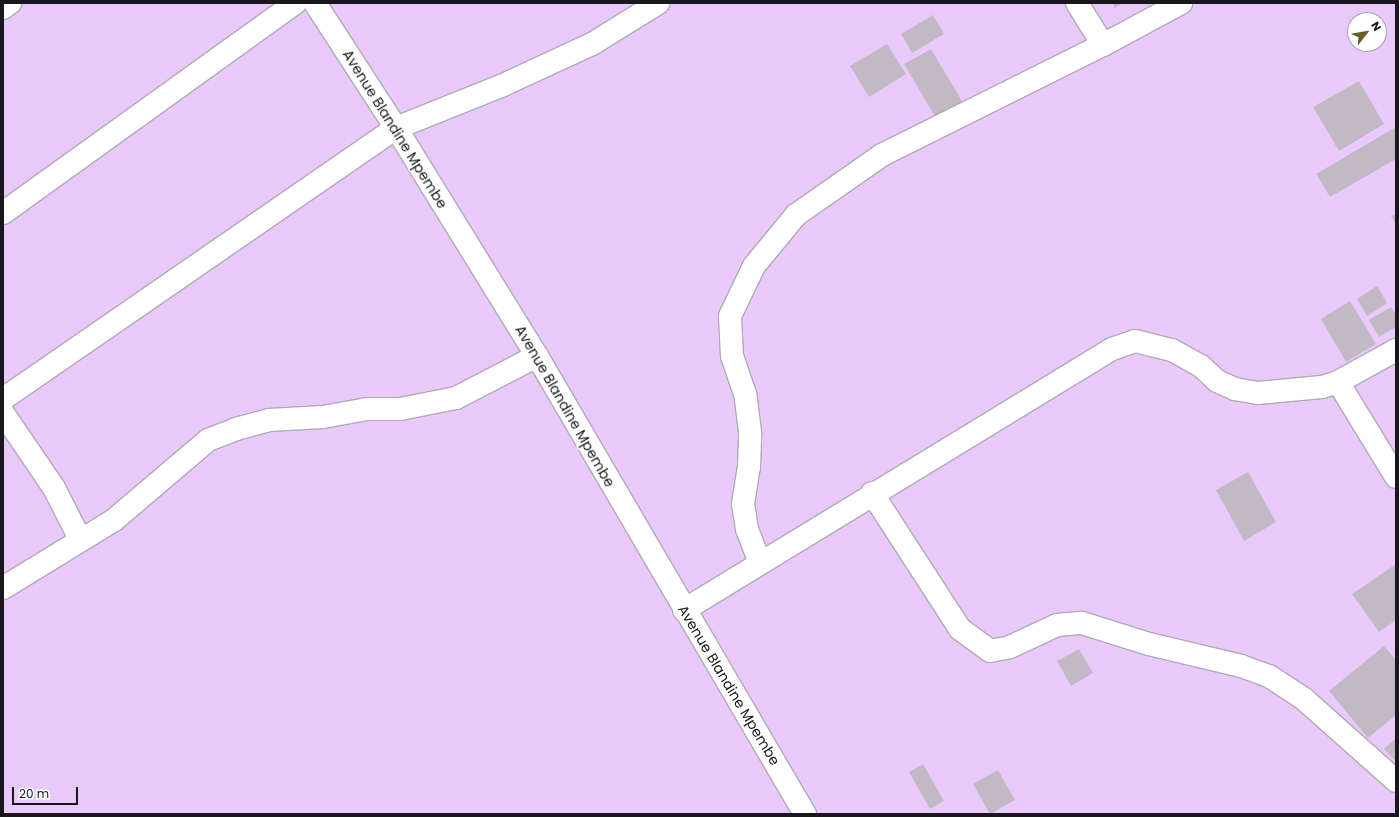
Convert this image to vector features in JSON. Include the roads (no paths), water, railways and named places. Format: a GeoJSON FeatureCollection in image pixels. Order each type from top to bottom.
{"type":"FeatureCollection","features":[{"type":"Feature","properties":{"kind":"street"},"geometry":{"type":"LineString","coordinates":[[3,8],[10,3]]}},
{"type":"Feature","properties":{"kind":"street"},"geometry":{"type":"LineString","coordinates":[[3,213],[294,3]]}},
{"type":"Feature","properties":{"kind":"street","name":"Avenue Blandine Mpembe"},"geometry":{"type":"LineString","coordinates":[[315,3],[396,128],[537,356],[684,610],[805,814]]}},
{"type":"Feature","properties":{"kind":"street"},"geometry":{"type":"LineString","coordinates":[[3,399],[396,128],[501,86],[592,44],[658,3]]}},
{"type":"Feature","properties":{"kind":"street"},"geometry":{"type":"LineString","coordinates":[[1077,3],[1103,45]]}},
{"type":"Feature","properties":{"kind":"street"},"geometry":{"type":"LineString","coordinates":[[760,563],[747,529],[743,504],[749,467],[750,432],[745,394],[732,356],[730,316],[754,266],[796,215],[882,155],[1103,45],[1181,3]]}},
{"type":"Feature","properties":{"kind":"street"},"geometry":{"type":"LineString","coordinates":[[684,610],[872,493],[1112,349],[1135,341],[1172,350],[1201,366],[1217,381],[1235,389],[1258,393],[1322,387],[1338,382],[1396,350]]}},
{"type":"Feature","properties":{"kind":"street"},"geometry":{"type":"LineString","coordinates":[[3,588],[80,539],[114,520],[208,440],[236,429],[269,420],[323,417],[367,409],[425,405],[456,398],[537,356]]}},
{"type":"Feature","properties":{"kind":"street"},"geometry":{"type":"LineString","coordinates":[[1338,382],[1396,477]]}},
{"type":"Feature","properties":{"kind":"street"},"geometry":{"type":"LineString","coordinates":[[3,413],[54,488],[80,539]]}},
{"type":"Feature","properties":{"kind":"street"},"geometry":{"type":"LineString","coordinates":[[872,493],[960,629],[990,651],[1010,647],[1057,625],[1082,623],[1149,644],[1241,666],[1269,676],[1304,699],[1396,781]]}}]}
